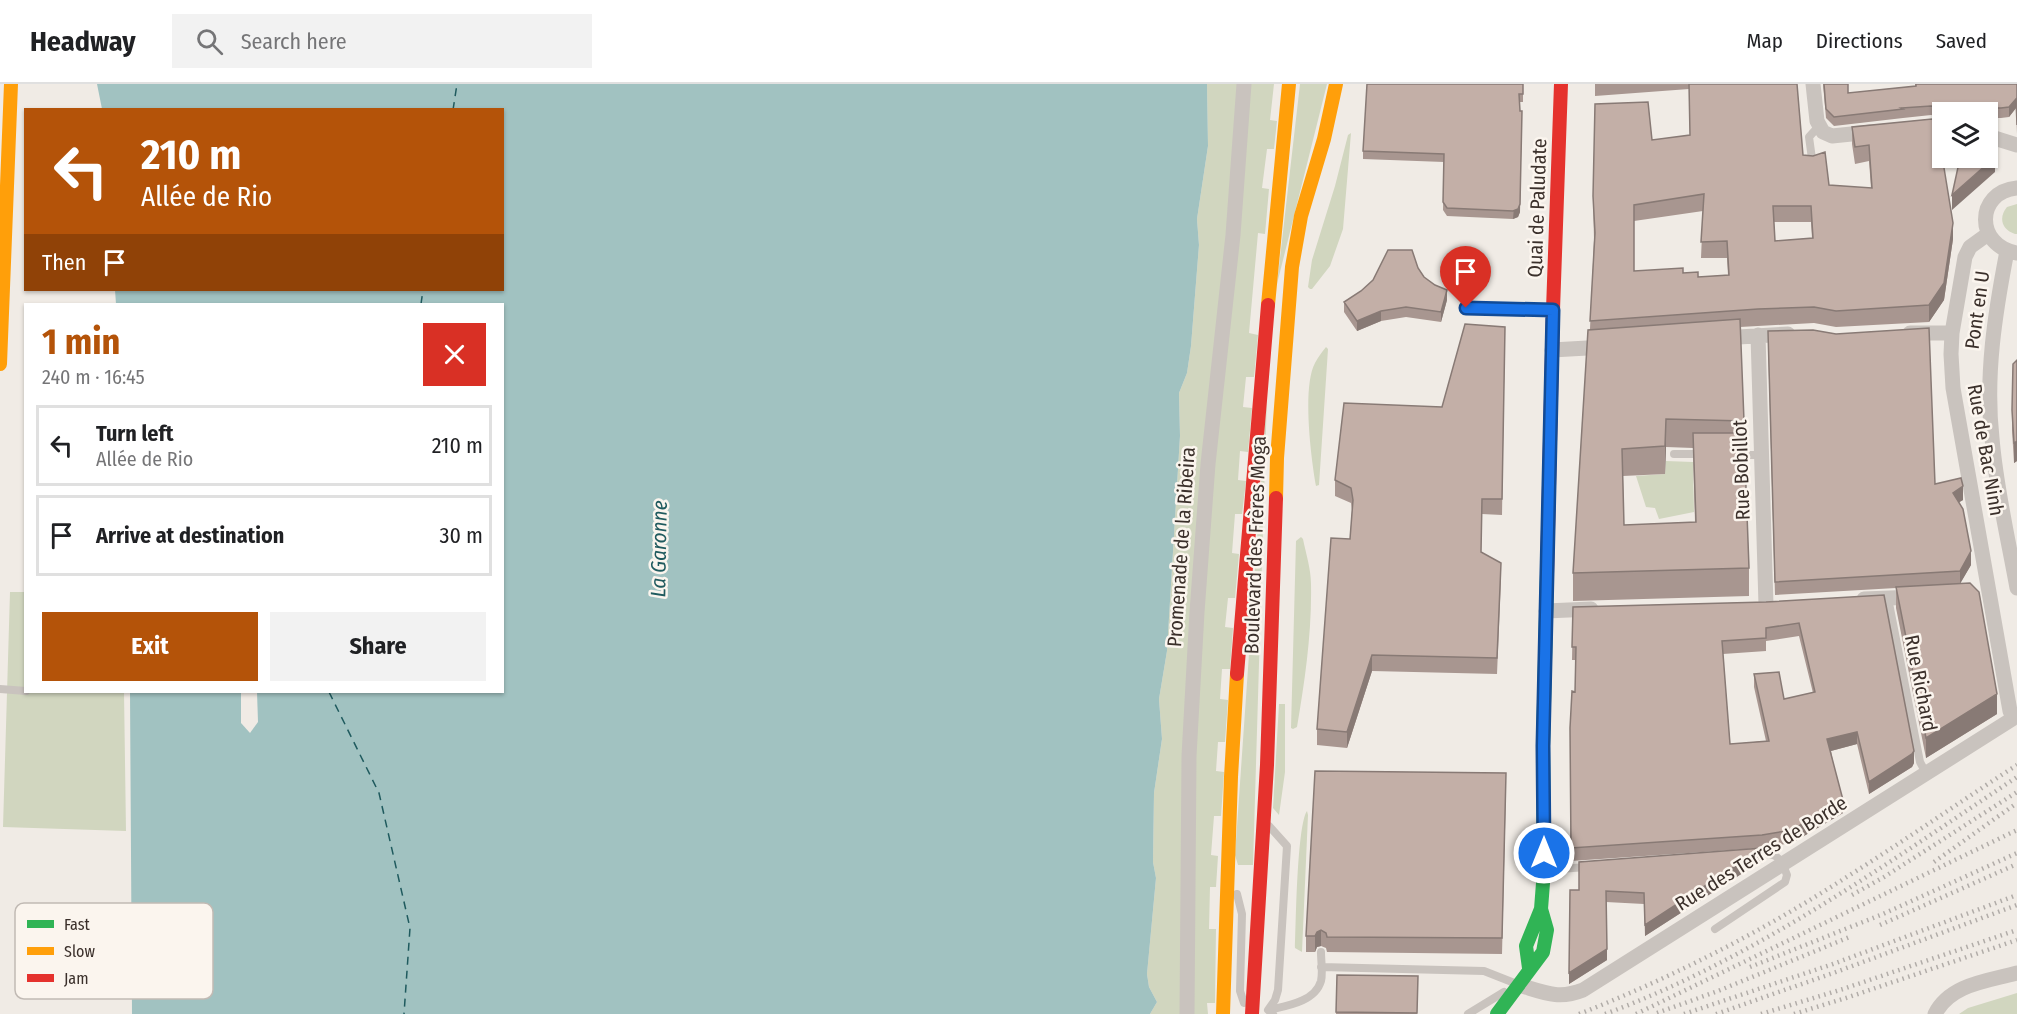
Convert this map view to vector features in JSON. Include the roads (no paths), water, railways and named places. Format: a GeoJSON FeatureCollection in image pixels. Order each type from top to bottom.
{"type":"FeatureCollection","features":[{"type":"Feature","properties":{"kind":"main road"},"geometry":{"type":"LineString","coordinates":[[0,364],[11,84]]}},
{"type":"Feature","properties":{"kind":"main road","name":"Boulevard des Frères Moga"},"geometry":{"type":"LineString","coordinates":[[1226,1012],[1231,766],[1245,569],[1289,84]]}},
{"type":"Feature","properties":{"kind":"main road","name":"Boulevard des Frères Moga"},"geometry":{"type":"LineString","coordinates":[[1249,1011],[1270,705],[1277,458],[1292,267],[1301,216],[1324,139],[1336,84]]}},
{"type":"Feature","properties":{"kind":"main road","name":"Quai de Paludate"},"geometry":{"type":"LineString","coordinates":[[1497,1014],[1529,968],[1526,946],[1541,909],[1544,870],[1543,746],[1553,310],[1561,84]]}},
{"type":"Feature","properties":{"kind":"street","name":"Promenade de la Ribeira"},"geometry":{"type":"LineString","coordinates":[[1187,1014],[1189,756],[1197,612],[1208,464],[1233,235],[1244,84]]}},
{"type":"Feature","properties":{"kind":"street"},"geometry":{"type":"LineString","coordinates":[[1813,84],[1817,121],[1823,132],[1832,136],[1887,130]]}},
{"type":"Feature","properties":{"kind":"street"},"geometry":{"type":"LineString","coordinates":[[1998,139],[2017,145]]}},
{"type":"Feature","properties":{"kind":"street"},"geometry":{"type":"LineString","coordinates":[[2012,252],[1999,247],[1988,234],[1985,223],[1986,212],[1991,202],[1999,194],[2017,188]]}},
{"type":"Feature","properties":{"kind":"street","name":"Rue de Bac Ninh"},"geometry":{"type":"LineString","coordinates":[[1988,234],[1970,247],[1965,257],[1952,333],[1951,354],[1953,388],[2010,711],[2016,717]]}},
{"type":"Feature","properties":{"kind":"street","name":"Pont en U"},"geometry":{"type":"LineString","coordinates":[[2012,252],[2002,278],[1994,330],[1991,363],[1991,437],[2017,588]]}},
{"type":"Feature","properties":{"kind":"street"},"geometry":{"type":"LineString","coordinates":[[1890,334],[1938,331],[1952,333]]}},
{"type":"Feature","properties":{"kind":"street"},"geometry":{"type":"LineString","coordinates":[[1712,339],[1803,333]]}},
{"type":"Feature","properties":{"kind":"street","name":"Rue Bobillot"},"geometry":{"type":"LineString","coordinates":[[1758,335],[1766,605]]}},
{"type":"Feature","properties":{"kind":"street"},"geometry":{"type":"LineString","coordinates":[[1552,350],[1621,346]]}},
{"type":"Feature","properties":{"kind":"street"},"geometry":{"type":"LineString","coordinates":[[1972,593],[1990,590]]}},
{"type":"Feature","properties":{"kind":"street"},"geometry":{"type":"LineString","coordinates":[[1844,600],[1931,596]]}},
{"type":"Feature","properties":{"kind":"street"},"geometry":{"type":"LineString","coordinates":[[1546,611],[1603,609]]}},
{"type":"Feature","properties":{"kind":"street","name":"Rue des Terres de Borde"},"geometry":{"type":"LineString","coordinates":[[1519,985],[1551,995],[1563,996],[1583,990],[2016,717]]}},
{"type":"Feature","properties":{"kind":"street"},"geometry":{"type":"LineString","coordinates":[[1935,1014],[1945,999],[1961,989],[2017,973]]}},
{"type":"Feature","properties":{"kind":"lane"},"geometry":{"type":"LineString","coordinates":[[1813,166],[1809,137],[1819,126]]}},
{"type":"Feature","properties":{"kind":"lane"},"geometry":{"type":"LineString","coordinates":[[1466,308],[1553,310]]}},
{"type":"Feature","properties":{"kind":"lane"},"geometry":{"type":"LineString","coordinates":[[1674,454],[1716,454]]}},
{"type":"Feature","properties":{"kind":"lane"},"geometry":{"type":"LineString","coordinates":[[1726,454],[1762,455]]}},
{"type":"Feature","properties":{"kind":"lane","name":"Rue Richard"},"geometry":{"type":"LineString","coordinates":[[1888,598],[1918,754],[1926,773]]}},
{"type":"Feature","properties":{"kind":"lane"},"geometry":{"type":"LineString","coordinates":[[0,689],[24,692]]}},
{"type":"Feature","properties":{"kind":"lane"},"geometry":{"type":"LineString","coordinates":[[1263,819],[1287,846],[1278,990],[1270,1012]]}},
{"type":"Feature","properties":{"kind":"lane"},"geometry":{"type":"LineString","coordinates":[[1714,928],[1785,882],[1787,875],[1778,857],[1770,853],[1748,855]]}},
{"type":"Feature","properties":{"kind":"lane"},"geometry":{"type":"LineString","coordinates":[[1228,862],[1242,914],[1240,991],[1249,1011],[1270,1012],[1310,996],[1321,980],[1321,952]]}},
{"type":"Feature","properties":{"kind":"lane"},"geometry":{"type":"LineString","coordinates":[[1544,870],[1601,866]]}},
{"type":"Feature","properties":{"kind":"lane"},"geometry":{"type":"LineString","coordinates":[[1321,967],[1484,971],[1519,985]]}},
{"type":"Feature","properties":{"kind":"lane"},"geometry":{"type":"LineString","coordinates":[[1468,1014],[1519,985]]}},
{"type":"Feature","properties":{"kind":"water","name":"La Garonne"},"geometry":{"type":"Polygon","coordinates":[[[97,84],[1207,84],[1208,146],[1197,219],[1199,245],[1191,346],[1187,373],[1179,393],[1180,436],[1167,651],[1159,699],[1162,739],[1154,793],[1153,862],[1156,878],[1147,974],[1149,987],[1157,1002],[1150,1014],[132,1014],[132,999],[213,999],[213,903],[131,903],[130,693],[504,693],[504,303],[116,303],[115,291],[504,291],[504,108],[102,108],[97,84]]]}},
{"type":"Feature","properties":{"kind":"railway"},"geometry":{"type":"LineString","coordinates":[[1579,1014],[1681,970],[1779,918],[1864,866],[2017,765]]}},
{"type":"Feature","properties":{"kind":"railway"},"geometry":{"type":"LineString","coordinates":[[1605,1014],[1660,992],[1766,938],[1868,876],[2017,777]]}},
{"type":"Feature","properties":{"kind":"railway"},"geometry":{"type":"LineString","coordinates":[[1852,895],[2017,792]]}},
{"type":"Feature","properties":{"kind":"railway"},"geometry":{"type":"LineString","coordinates":[[1934,862],[2017,803]]}},
{"type":"Feature","properties":{"kind":"railway"},"geometry":{"type":"LineString","coordinates":[[1636,1014],[2017,830]]}},
{"type":"Feature","properties":{"kind":"railway"},"geometry":{"type":"LineString","coordinates":[[1750,967],[1883,914],[2017,853]]}},
{"type":"Feature","properties":{"kind":"railway"},"geometry":{"type":"LineString","coordinates":[[1880,925],[2017,864]]}},
{"type":"Feature","properties":{"kind":"railway"},"geometry":{"type":"LineString","coordinates":[[1684,1014],[1833,964],[2017,895]]}},
{"type":"Feature","properties":{"kind":"railway"},"geometry":{"type":"LineString","coordinates":[[1716,1014],[2017,905]]}},
{"type":"Feature","properties":{"kind":"railway"},"geometry":{"type":"LineString","coordinates":[[1761,1014],[1843,989],[2017,930]]}},
{"type":"Feature","properties":{"kind":"railway"},"geometry":{"type":"LineString","coordinates":[[1657,1013],[1718,991],[1852,936]]}},
{"type":"Feature","properties":{"kind":"railway"},"geometry":{"type":"LineString","coordinates":[[1794,1014],[2017,940]]}}]}
